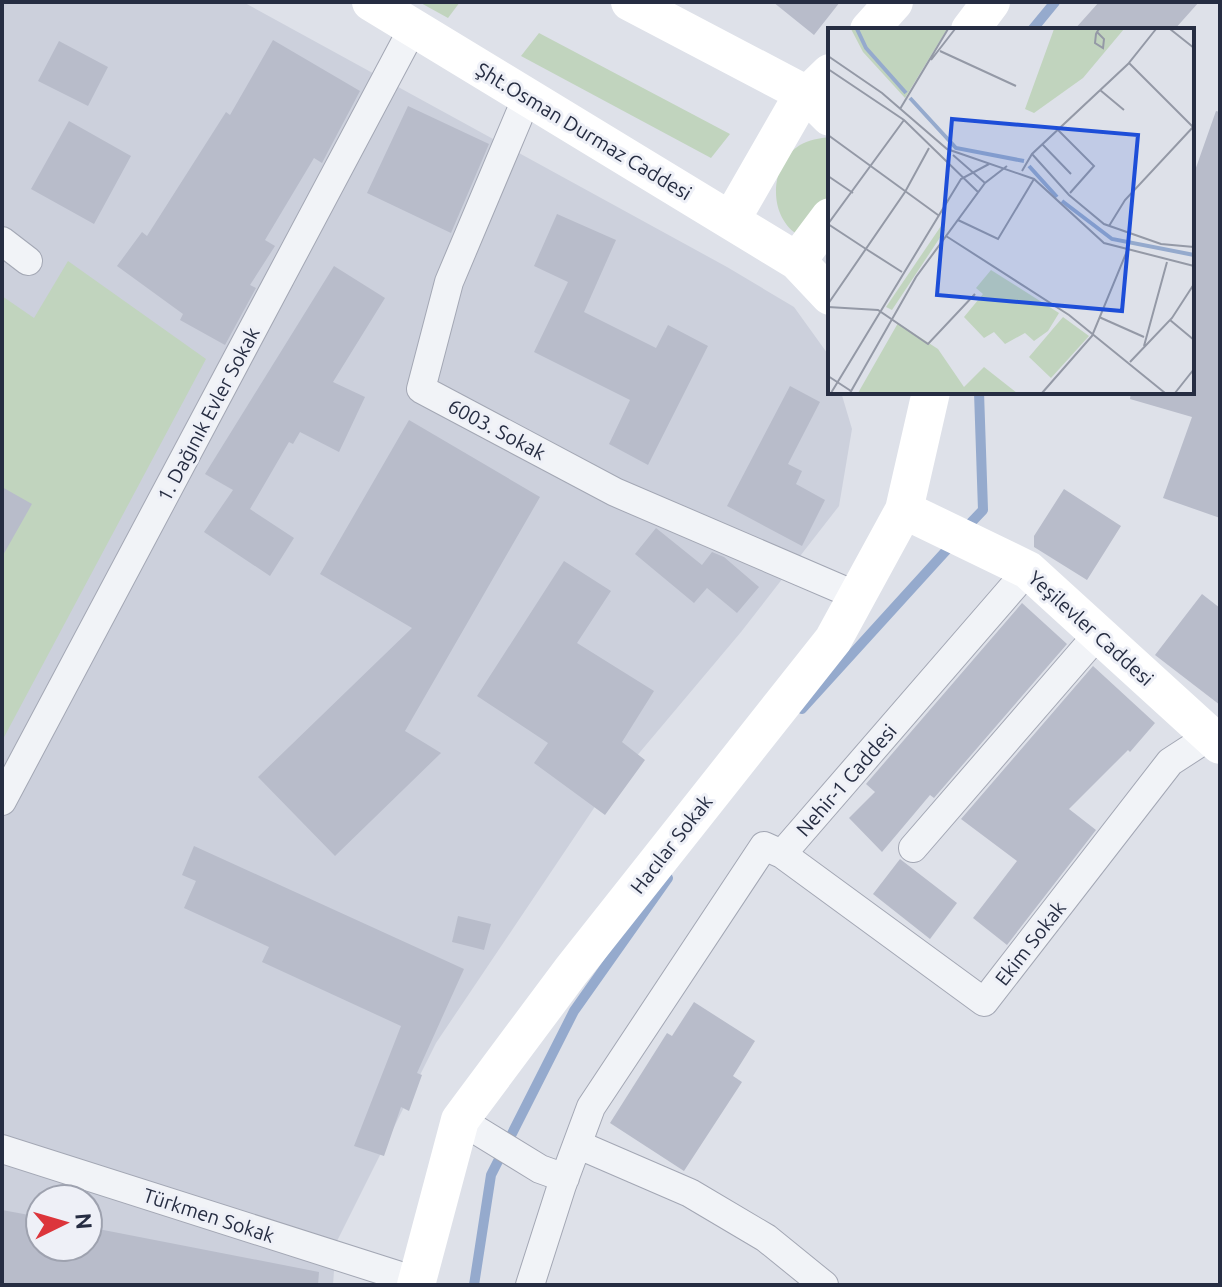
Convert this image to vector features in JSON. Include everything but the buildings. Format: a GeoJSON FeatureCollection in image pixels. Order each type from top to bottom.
{"type":"FeatureCollection","features":[{"type":"Feature","properties":{"kind":"street","name":"Şht.Osman Durmaz Caddesi"},"geometry":{"type":"LineString","coordinates":[[371,2],[797,261]]}},
{"type":"Feature","properties":{"kind":"street"},"geometry":{"type":"LineString","coordinates":[[630,2],[823,95]]}},
{"type":"Feature","properties":{"kind":"street"},"geometry":{"type":"LineString","coordinates":[[871,28],[894,2]]}},
{"type":"Feature","properties":{"kind":"street"},"geometry":{"type":"LineString","coordinates":[[972,28],[991,2]]}},
{"type":"Feature","properties":{"kind":"street"},"geometry":{"type":"LineString","coordinates":[[989,28],[999,2]]}},
{"type":"Feature","properties":{"kind":"street","name":"1. Dağınık Evler Sokak"},"geometry":{"type":"LineString","coordinates":[[2,801],[413,28]]}},
{"type":"Feature","properties":{"kind":"street"},"geometry":{"type":"LineString","coordinates":[[731,220],[797,105],[823,95]]}},
{"type":"Feature","properties":{"kind":"street","name":"6003. Sokak"},"geometry":{"type":"LineString","coordinates":[[527,97],[449,282],[421,389],[615,492],[857,596]]}},
{"type":"Feature","properties":{"kind":"street"},"geometry":{"type":"LineString","coordinates":[[828,220],[797,261],[828,294]]}},
{"type":"Feature","properties":{"kind":"street"},"geometry":{"type":"LineString","coordinates":[[2,241],[28,261]]}},
{"type":"Feature","properties":{"kind":"street","name":"Hacılar Sokak"},"geometry":{"type":"LineString","coordinates":[[416,1283],[460,1120],[571,971],[833,640],[904,510],[927,396]]}},
{"type":"Feature","properties":{"kind":"street","name":"Yeşilevler Caddesi"},"geometry":{"type":"LineString","coordinates":[[904,510],[1028,570],[1215,741]]}},
{"type":"Feature","properties":{"kind":"street","name":"Nehir-1 Caddesi"},"geometry":{"type":"LineString","coordinates":[[579,1145],[591,1107],[764,846],[782,854],[1028,570]]}},
{"type":"Feature","properties":{"kind":"street"},"geometry":{"type":"LineString","coordinates":[[913,848],[1099,633]]}},
{"type":"Feature","properties":{"kind":"street","name":"Ekim Sokak"},"geometry":{"type":"LineString","coordinates":[[782,854],[984,1002],[1170,762],[1215,741]]}},
{"type":"Feature","properties":{"kind":"street"},"geometry":{"type":"LineString","coordinates":[[460,1120],[552,1173]]}},
{"type":"Feature","properties":{"kind":"street"},"geometry":{"type":"LineString","coordinates":[[530,1285],[552,1173],[579,1145],[690,1193],[766,1238],[824,1285]]}},
{"type":"Feature","properties":{"kind":"street","name":"Türkmen Sokak"},"geometry":{"type":"LineString","coordinates":[[2,1149],[416,1283]]}},
{"type":"Feature","properties":{"kind":"shaded area"},"geometry":{"type":"Polygon","coordinates":[[[2,2],[243,2],[727,267],[794,307],[828,354],[828,394],[842,394],[852,429],[839,506],[741,632],[598,802],[436,1043],[336,1243],[333,1285],[2,1285],[2,2]]]}},
{"type":"Feature","properties":{"kind":"green space"},"geometry":{"type":"Polygon","coordinates":[[[419,2],[460,2],[448,18],[419,2]]]}},
{"type":"Feature","properties":{"kind":"green space"},"geometry":{"type":"Polygon","coordinates":[[[539,33],[730,134],[711,158],[521,56],[539,33]]]}},
{"type":"Feature","properties":{"kind":"green space"},"geometry":{"type":"Polygon","coordinates":[[[828,137],[828,244],[803,238],[789,228],[777,204],[776,191],[782,165],[800,145],[828,137]]]}},
{"type":"Feature","properties":{"kind":"green space"},"geometry":{"type":"Polygon","coordinates":[[[68,261],[206,359],[2,741],[2,296],[34,318],[68,261]]]}},
{"type":"Feature","properties":{"kind":"waterway"},"geometry":{"type":"LineString","coordinates":[[1034,28],[1055,2]]}},
{"type":"Feature","properties":{"kind":"waterway"},"geometry":{"type":"LineString","coordinates":[[963,531],[983,510],[979,394]]}},
{"type":"Feature","properties":{"kind":"waterway"},"geometry":{"type":"LineString","coordinates":[[802,709],[953,543]]}},
{"type":"Feature","properties":{"kind":"waterway"},"geometry":{"type":"LineString","coordinates":[[474,1285],[491,1175],[574,1011],[668,878]]}}]}
